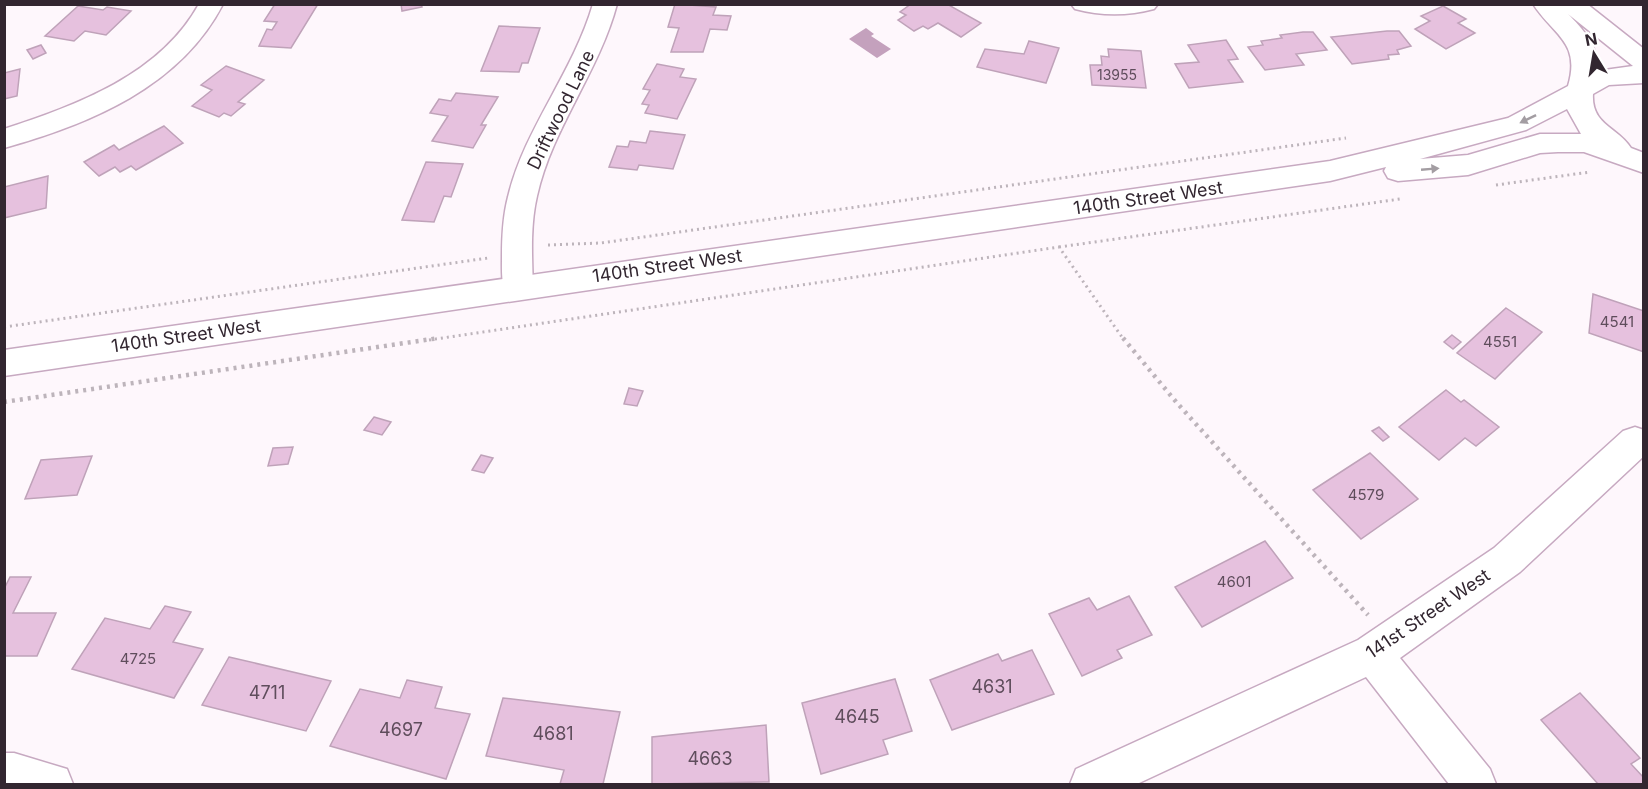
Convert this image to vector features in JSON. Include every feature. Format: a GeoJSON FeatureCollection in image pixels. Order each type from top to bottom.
{"type":"FeatureCollection","features":[{"type":"Feature","properties":{"kind":"street"},"geometry":{"type":"LineString","coordinates":[[4,139],[62,120],[115,94],[159,66],[193,36],[211,4]]}},
{"type":"Feature","properties":{"kind":"street","name":"Driftwood Lane"},"geometry":{"type":"LineString","coordinates":[[518,288],[517,250],[528,179],[539,149],[600,28],[605,4]]}},
{"type":"Feature","properties":{"kind":"street"},"geometry":{"type":"LineString","coordinates":[[1083,4],[1111,8],[1146,4]]}},
{"type":"Feature","properties":{"kind":"street"},"geometry":{"type":"LineString","coordinates":[[1545,4],[1578,42],[1586,58],[1586,72],[1578,109],[1587,124],[1615,147],[1642,162]]}},
{"type":"Feature","properties":{"kind":"street"},"geometry":{"type":"LineString","coordinates":[[1570,4],[1644,62]]}},
{"type":"Feature","properties":{"kind":"street","name":"140th Street West"},"geometry":{"type":"LineString","coordinates":[[4,363],[1330,171],[1518,124],[1580,92],[1601,78],[1615,75],[1644,75]]}},
{"type":"Feature","properties":{"kind":"street","name":"140th Street West"},"geometry":{"type":"LineString","coordinates":[[1330,171],[1426,170],[1468,165],[1540,144],[1558,142],[1586,143],[1642,162]]}},
{"type":"Feature","properties":{"kind":"street","name":"141st Street West"},"geometry":{"type":"LineString","coordinates":[[1091,784],[1382,648],[1507,560],[1635,442]]}},
{"type":"Feature","properties":{"kind":"street"},"geometry":{"type":"LineString","coordinates":[[1382,648],[1475,784]]}},
{"type":"Feature","properties":{"kind":"street"},"geometry":{"type":"LineString","coordinates":[[4,774],[14,774],[52,784]]}},
{"type":"Feature","properties":{"kind":"path"},"geometry":{"type":"LineString","coordinates":[[4,327],[486,259],[551,244],[601,243],[1356,137]]}},
{"type":"Feature","properties":{"kind":"path"},"geometry":{"type":"LineString","coordinates":[[1485,187],[1592,172]]}},
{"type":"Feature","properties":{"kind":"path"},"geometry":{"type":"LineString","coordinates":[[4,402],[1402,198]]}},
{"type":"Feature","properties":{"kind":"path"},"geometry":{"type":"LineString","coordinates":[[1059,247],[1077,277],[1168,396],[1258,491],[1382,648]]}},
{"type":"Feature","properties":{"kind":"shaded area"},"geometry":{"type":"Polygon","coordinates":[[[866,28],[874,34],[871,36],[891,49],[877,58],[849,39],[866,28]]]}},
{"type":"Feature","properties":{"kind":"building"},"geometry":{"type":"Polygon","coordinates":[[[275,4],[318,4],[291,48],[259,46],[267,29],[272,30],[277,22],[264,21],[275,4]]]}},
{"type":"Feature","properties":{"kind":"building"},"geometry":{"type":"Polygon","coordinates":[[[401,4],[421,4],[422,7],[402,11],[401,4]]]}},
{"type":"Feature","properties":{"kind":"building"},"geometry":{"type":"Polygon","coordinates":[[[675,4],[716,7],[713,15],[731,16],[727,30],[710,29],[703,52],[671,52],[679,28],[668,27],[675,4]]]}},
{"type":"Feature","properties":{"kind":"building"},"geometry":{"type":"Polygon","coordinates":[[[911,4],[947,4],[981,23],[961,37],[938,23],[928,29],[923,26],[914,31],[898,20],[906,15],[900,12],[911,4]]]}},
{"type":"Feature","properties":{"kind":"building"},"geometry":{"type":"Polygon","coordinates":[[[78,6],[131,11],[106,35],[85,31],[74,41],[45,36],[78,6]]]}},
{"type":"Feature","properties":{"kind":"building"},"geometry":{"type":"Polygon","coordinates":[[[1443,6],[1466,19],[1458,23],[1475,33],[1446,49],[1415,29],[1430,21],[1421,16],[1443,6]]]}},
{"type":"Feature","properties":{"kind":"building"},"geometry":{"type":"Polygon","coordinates":[[[499,26],[540,28],[528,63],[522,63],[519,72],[481,71],[499,26]]]}},
{"type":"Feature","properties":{"kind":"building"},"geometry":{"type":"Polygon","coordinates":[[[1399,31],[1411,46],[1397,50],[1399,54],[1388,55],[1389,59],[1352,64],[1331,37],[1399,31]]]}},
{"type":"Feature","properties":{"kind":"building"},"geometry":{"type":"Polygon","coordinates":[[[1313,32],[1327,50],[1296,54],[1304,65],[1265,70],[1248,47],[1263,45],[1261,41],[1282,38],[1280,35],[1313,32]]]}},
{"type":"Feature","properties":{"kind":"building"},"geometry":{"type":"Polygon","coordinates":[[[1226,40],[1238,59],[1228,60],[1243,82],[1189,88],[1175,64],[1199,62],[1188,45],[1226,40]]]}},
{"type":"Feature","properties":{"kind":"building"},"geometry":{"type":"Polygon","coordinates":[[[1029,41],[1059,48],[1046,83],[977,67],[985,49],[1024,54],[1029,41]]]}},
{"type":"Feature","properties":{"kind":"building"},"geometry":{"type":"Polygon","coordinates":[[[41,45],[46,53],[33,59],[27,50],[41,45]]]}},
{"type":"Feature","properties":{"kind":"building"},"geometry":{"type":"Polygon","coordinates":[[[1108,49],[1141,51],[1146,88],[1092,85],[1090,65],[1102,65],[1101,56],[1109,57],[1108,49]]]}},
{"type":"Feature","properties":{"kind":"building"},"geometry":{"type":"Polygon","coordinates":[[[657,64],[684,69],[680,77],[696,79],[677,119],[645,113],[649,105],[642,104],[650,90],[643,89],[657,64]]]}},
{"type":"Feature","properties":{"kind":"building"},"geometry":{"type":"Polygon","coordinates":[[[226,66],[264,80],[238,102],[245,104],[231,116],[224,113],[219,117],[192,106],[212,90],[201,85],[226,66]]]}},
{"type":"Feature","properties":{"kind":"building"},"geometry":{"type":"Polygon","coordinates":[[[20,69],[17,96],[4,99],[4,73],[20,69]]]}},
{"type":"Feature","properties":{"kind":"building"},"geometry":{"type":"Polygon","coordinates":[[[456,93],[498,97],[481,125],[486,125],[473,148],[432,141],[448,116],[430,113],[439,99],[451,101],[456,93]]]}},
{"type":"Feature","properties":{"kind":"building"},"geometry":{"type":"Polygon","coordinates":[[[164,126],[183,143],[136,170],[131,166],[120,172],[115,167],[99,176],[84,162],[114,145],[119,150],[164,126]]]}},
{"type":"Feature","properties":{"kind":"building"},"geometry":{"type":"Polygon","coordinates":[[[650,131],[685,135],[673,169],[639,165],[637,170],[609,167],[617,146],[628,147],[630,141],[646,143],[650,131]]]}},
{"type":"Feature","properties":{"kind":"building"},"geometry":{"type":"Polygon","coordinates":[[[426,162],[463,164],[451,197],[444,196],[434,222],[402,220],[426,162]]]}},
{"type":"Feature","properties":{"kind":"building"},"geometry":{"type":"Polygon","coordinates":[[[48,176],[46,208],[4,218],[4,187],[48,176]]]}},
{"type":"Feature","properties":{"kind":"building"},"geometry":{"type":"Polygon","coordinates":[[[1593,294],[1644,311],[1644,352],[1589,333],[1593,294]]]}},
{"type":"Feature","properties":{"kind":"building"},"geometry":{"type":"Polygon","coordinates":[[[1506,308],[1542,332],[1495,379],[1457,353],[1506,308]]]}},
{"type":"Feature","properties":{"kind":"building"},"geometry":{"type":"Polygon","coordinates":[[[1452,335],[1461,342],[1453,349],[1444,342],[1452,335]]]}},
{"type":"Feature","properties":{"kind":"building"},"geometry":{"type":"Polygon","coordinates":[[[629,388],[643,391],[637,406],[624,404],[629,388]]]}},
{"type":"Feature","properties":{"kind":"building"},"geometry":{"type":"Polygon","coordinates":[[[1446,390],[1461,402],[1464,400],[1499,427],[1476,446],[1465,438],[1439,460],[1399,427],[1446,390]]]}},
{"type":"Feature","properties":{"kind":"building"},"geometry":{"type":"Polygon","coordinates":[[[374,417],[391,422],[382,435],[364,430],[374,417]]]}},
{"type":"Feature","properties":{"kind":"building"},"geometry":{"type":"Polygon","coordinates":[[[1379,427],[1389,437],[1383,441],[1372,431],[1379,427]]]}},
{"type":"Feature","properties":{"kind":"building"},"geometry":{"type":"Polygon","coordinates":[[[293,447],[288,464],[268,466],[273,448],[293,447]]]}},
{"type":"Feature","properties":{"kind":"building"},"geometry":{"type":"Polygon","coordinates":[[[1370,453],[1418,499],[1361,539],[1313,490],[1370,453]]]}},
{"type":"Feature","properties":{"kind":"building"},"geometry":{"type":"Polygon","coordinates":[[[481,455],[493,458],[484,473],[472,470],[481,455]]]}},
{"type":"Feature","properties":{"kind":"building"},"geometry":{"type":"Polygon","coordinates":[[[92,456],[77,495],[25,499],[41,460],[92,456]]]}},
{"type":"Feature","properties":{"kind":"building"},"geometry":{"type":"Polygon","coordinates":[[[1265,541],[1293,578],[1202,627],[1175,587],[1265,541]]]}},
{"type":"Feature","properties":{"kind":"building"},"geometry":{"type":"Polygon","coordinates":[[[10,577],[31,577],[13,613],[56,613],[37,656],[4,656],[4,589],[10,577]]]}},
{"type":"Feature","properties":{"kind":"building"},"geometry":{"type":"Polygon","coordinates":[[[1129,596],[1152,635],[1117,650],[1122,658],[1082,676],[1049,614],[1089,598],[1097,610],[1129,596]]]}},
{"type":"Feature","properties":{"kind":"building"},"geometry":{"type":"Polygon","coordinates":[[[165,606],[191,612],[173,642],[203,649],[174,698],[72,669],[105,618],[150,629],[165,606]]]}},
{"type":"Feature","properties":{"kind":"building"},"geometry":{"type":"Polygon","coordinates":[[[1032,650],[1054,694],[952,730],[930,680],[998,654],[1002,661],[1032,650]]]}},
{"type":"Feature","properties":{"kind":"building"},"geometry":{"type":"Polygon","coordinates":[[[229,657],[331,681],[306,731],[202,705],[229,657]]]}},
{"type":"Feature","properties":{"kind":"building"},"geometry":{"type":"Polygon","coordinates":[[[895,679],[912,731],[883,740],[888,754],[821,774],[802,703],[895,679]]]}},
{"type":"Feature","properties":{"kind":"building"},"geometry":{"type":"Polygon","coordinates":[[[407,680],[442,687],[435,708],[470,714],[446,779],[330,746],[360,689],[400,698],[407,680]]]}},
{"type":"Feature","properties":{"kind":"building"},"geometry":{"type":"Polygon","coordinates":[[[1580,693],[1640,758],[1631,764],[1644,778],[1644,784],[1598,784],[1541,720],[1580,693]]]}},
{"type":"Feature","properties":{"kind":"building"},"geometry":{"type":"Polygon","coordinates":[[[503,698],[620,712],[603,784],[560,784],[564,770],[486,756],[503,698]]]}},
{"type":"Feature","properties":{"kind":"building"},"geometry":{"type":"Polygon","coordinates":[[[766,725],[769,782],[652,784],[652,737],[766,725]]]}}]}
